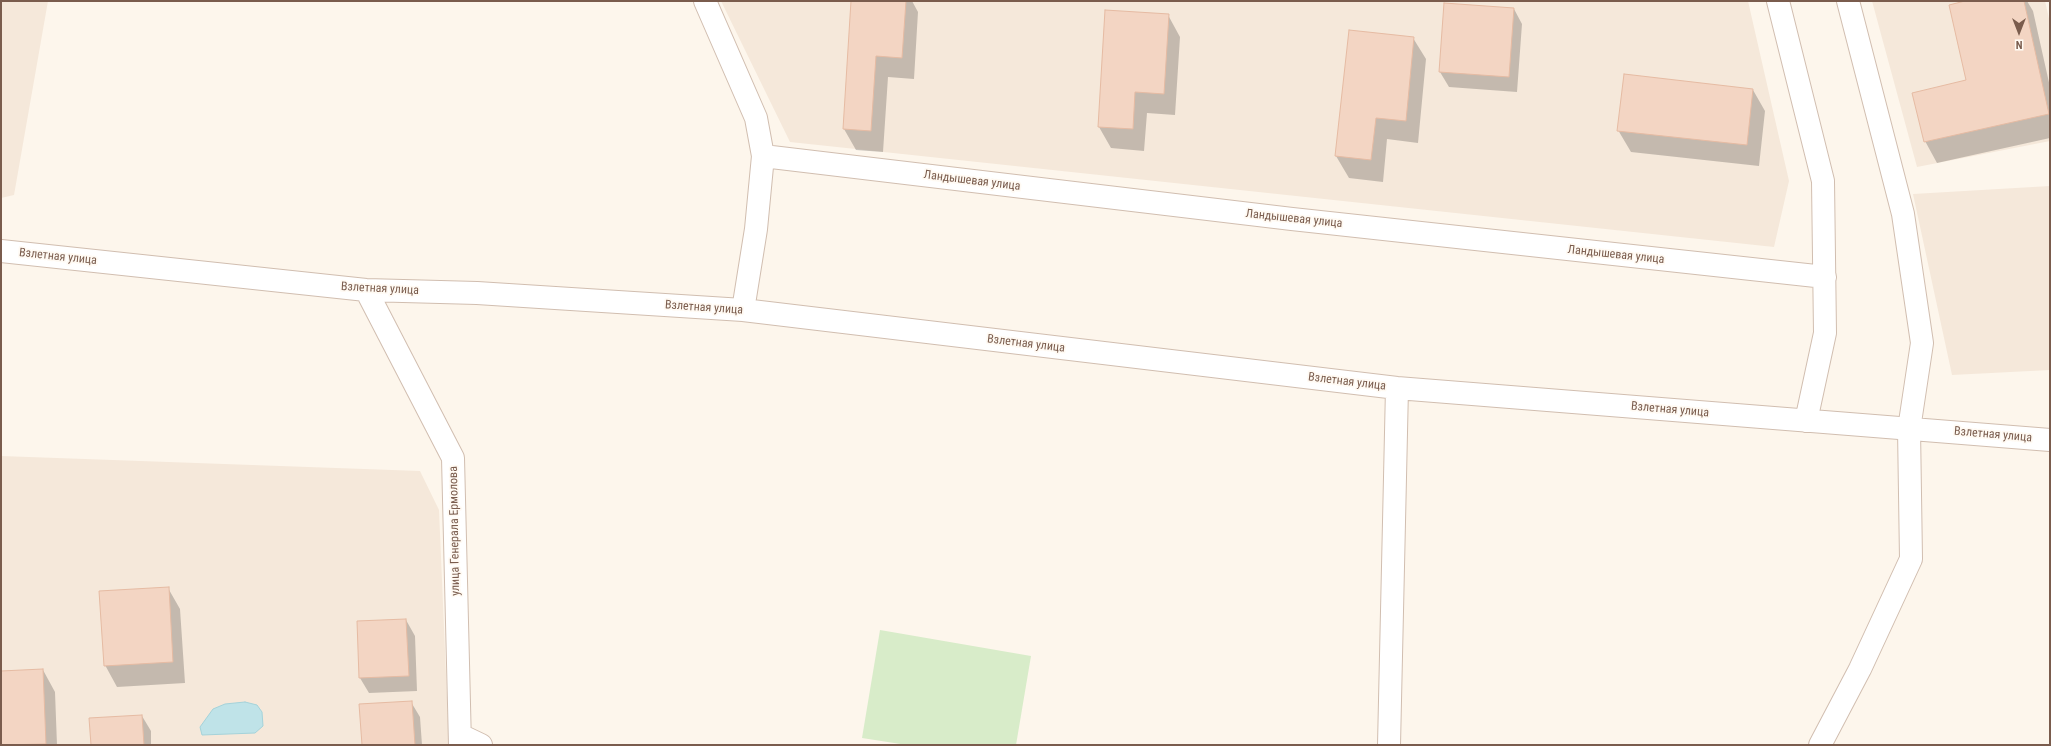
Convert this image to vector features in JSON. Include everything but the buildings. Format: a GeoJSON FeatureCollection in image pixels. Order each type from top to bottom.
{"type":"FeatureCollection","features":[{"type":"Feature","properties":{"kind":"street"},"geometry":{"type":"LineString","coordinates":[[705,1],[756,118],[763,156],[756,229],[743,310]]}},
{"type":"Feature","properties":{"kind":"street"},"geometry":{"type":"LineString","coordinates":[[1778,1],[1823,181],[1825,333],[1806,421]]}},
{"type":"Feature","properties":{"kind":"street"},"geometry":{"type":"LineString","coordinates":[[1820,745],[1860,668],[1911,559],[1909,429],[1922,343],[1903,214],[1848,1]]}},
{"type":"Feature","properties":{"kind":"street","name":"Ландышевая улица"},"geometry":{"type":"LineString","coordinates":[[763,156],[1292,219],[1824,277]]}},
{"type":"Feature","properties":{"kind":"street","name":"Взлетная улица"},"geometry":{"type":"LineString","coordinates":[[1,251],[366,290],[477,293],[743,310],[1397,388],[2050,440]]}},
{"type":"Feature","properties":{"kind":"street","name":"улица Генерала Ермолова"},"geometry":{"type":"LineString","coordinates":[[366,290],[453,458],[460,740]]}},
{"type":"Feature","properties":{"kind":"street"},"geometry":{"type":"LineString","coordinates":[[1389,745],[1397,388]]}},
{"type":"Feature","properties":{"kind":"street"},"geometry":{"type":"LineString","coordinates":[[460,740],[481,745]]}},
{"type":"Feature","properties":{"kind":"shaded area"},"geometry":{"type":"Polygon","coordinates":[[[1,1],[48,1],[14,195],[1,198],[1,1]]]}},
{"type":"Feature","properties":{"kind":"shaded area"},"geometry":{"type":"Polygon","coordinates":[[[721,1],[1748,1],[1789,181],[1774,247],[790,142],[721,1]]]}},
{"type":"Feature","properties":{"kind":"shaded area"},"geometry":{"type":"Polygon","coordinates":[[[1872,1],[2045,1],[2050,23],[2050,141],[1917,167],[1872,1]]]}},
{"type":"Feature","properties":{"kind":"shaded area"},"geometry":{"type":"Polygon","coordinates":[[[2050,186],[2050,370],[1952,375],[1913,194],[2050,186]]]}},
{"type":"Feature","properties":{"kind":"shaded area"},"geometry":{"type":"Polygon","coordinates":[[[1,456],[420,471],[439,510],[449,745],[1,745],[1,456]]]}},
{"type":"Feature","properties":{"kind":"green space"},"geometry":{"type":"Polygon","coordinates":[[[880,630],[1031,656],[1016,745],[907,745],[862,738],[880,630]]]}},
{"type":"Feature","properties":{"kind":"water"},"geometry":{"type":"Polygon","coordinates":[[[245,702],[257,705],[262,712],[263,726],[255,733],[202,735],[200,727],[213,709],[225,704],[245,702]]]}}]}
